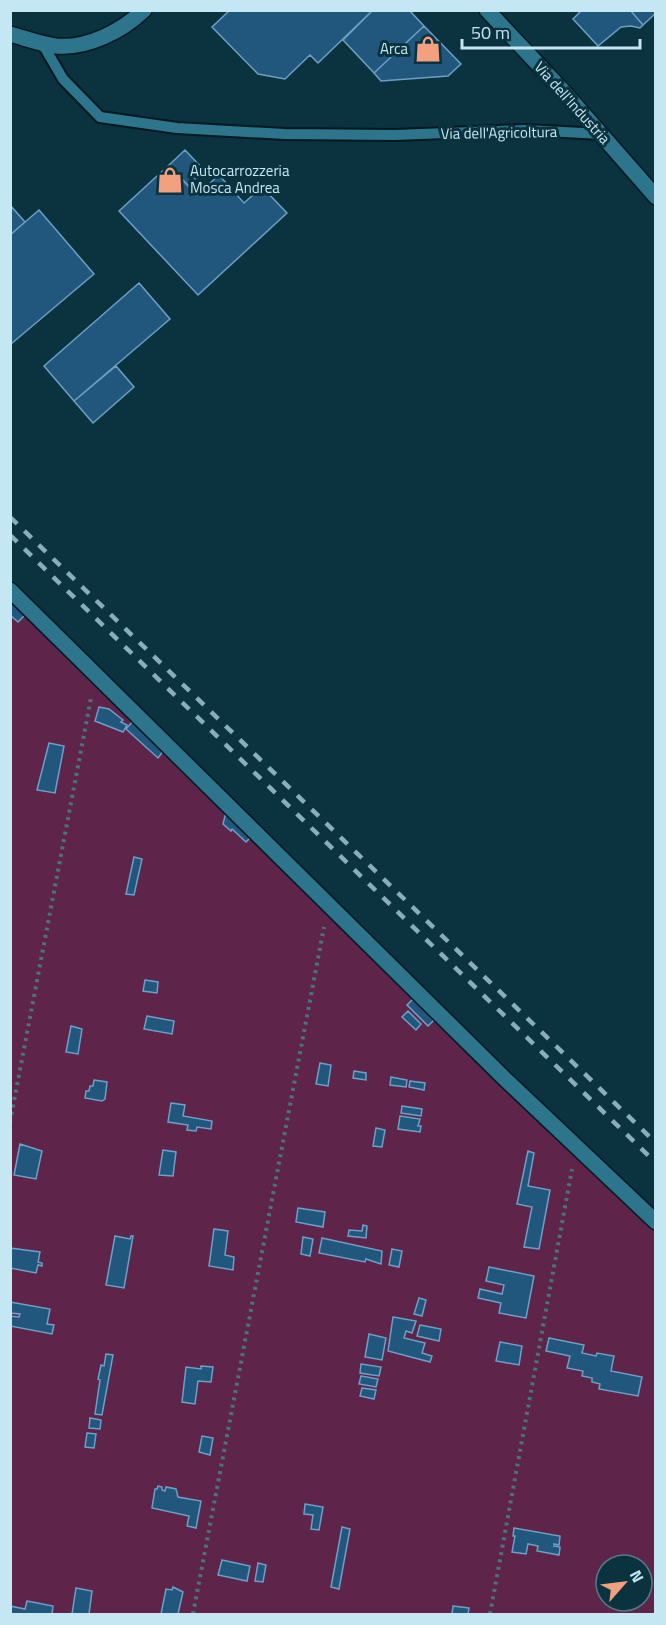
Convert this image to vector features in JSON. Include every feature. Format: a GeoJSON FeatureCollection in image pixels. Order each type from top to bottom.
{"type":"FeatureCollection","features":[{"type":"Feature","properties":{"kind":"street"},"geometry":{"type":"LineString","coordinates":[[10,34],[42,43],[68,46],[106,35],[126,25],[144,10]]}},
{"type":"Feature","properties":{"kind":"street","name":"Via dell'Industria"},"geometry":{"type":"LineString","coordinates":[[487,10],[656,197]]}},
{"type":"Feature","properties":{"kind":"street"},"geometry":{"type":"LineString","coordinates":[[10,590],[576,1147],[656,1222]]}},
{"type":"Feature","properties":{"kind":"lane","name":"Via dell'Agricoltura"},"geometry":{"type":"LineString","coordinates":[[42,43],[63,79],[100,117],[177,128],[285,134],[395,135],[525,130],[602,135]]}},
{"type":"Feature","properties":{"kind":"path"},"geometry":{"type":"LineString","coordinates":[[10,1122],[96,674]]}},
{"type":"Feature","properties":{"kind":"path"},"geometry":{"type":"LineString","coordinates":[[193,1614],[329,903]]}},
{"type":"Feature","properties":{"kind":"path"},"geometry":{"type":"LineString","coordinates":[[490,1614],[576,1147]]}},
{"type":"Feature","properties":{"kind":"shaded area"},"geometry":{"type":"Polygon","coordinates":[[[10,602],[655,1230],[655,1614],[11,1614],[10,602]]]}},
{"type":"Feature","properties":{"kind":"building"},"geometry":{"type":"Polygon","coordinates":[[[230,10],[373,10],[318,63],[310,55],[285,79],[258,74],[212,27],[230,10]]]}},
{"type":"Feature","properties":{"kind":"building"},"geometry":{"type":"Polygon","coordinates":[[[373,10],[409,10],[424,26],[374,73],[343,40],[373,10]]]}},
{"type":"Feature","properties":{"kind":"building"},"geometry":{"type":"Polygon","coordinates":[[[582,10],[630,10],[643,25],[640,28],[621,27],[598,46],[573,19],[582,10]]]}},
{"type":"Feature","properties":{"kind":"building"},"geometry":{"type":"Polygon","coordinates":[[[630,10],[656,10],[656,13],[643,25],[630,10]]]}},
{"type":"Feature","properties":{"kind":"building"},"geometry":{"type":"Polygon","coordinates":[[[424,26],[461,64],[448,76],[381,81],[374,73],[424,26]]]}},
{"type":"Feature","properties":{"kind":"building"},"geometry":{"type":"Polygon","coordinates":[[[185,150],[204,170],[188,186],[169,165],[185,150]]]}},
{"type":"Feature","properties":{"kind":"building"},"geometry":{"type":"Polygon","coordinates":[[[169,165],[197,195],[219,175],[244,203],[262,187],[287,213],[198,295],[119,211],[169,165]]]}},
{"type":"Feature","properties":{"kind":"building"},"geometry":{"type":"Polygon","coordinates":[[[10,205],[25,222],[10,235],[10,205]]]}},
{"type":"Feature","properties":{"kind":"building"},"geometry":{"type":"Polygon","coordinates":[[[39,210],[94,274],[11,344],[10,235],[39,210]]]}},
{"type":"Feature","properties":{"kind":"building"},"geometry":{"type":"Polygon","coordinates":[[[139,283],[170,319],[74,401],[44,366],[139,283]]]}},
{"type":"Feature","properties":{"kind":"building"},"geometry":{"type":"Polygon","coordinates":[[[116,366],[134,387],[93,423],[74,401],[116,366]]]}},
{"type":"Feature","properties":{"kind":"building"},"geometry":{"type":"Polygon","coordinates":[[[10,601],[25,615],[18,622],[10,615],[10,601]]]}},
{"type":"Feature","properties":{"kind":"building"},"geometry":{"type":"Polygon","coordinates":[[[99,707],[109,709],[123,720],[121,722],[127,725],[123,732],[95,721],[99,707]]]}},
{"type":"Feature","properties":{"kind":"building"},"geometry":{"type":"Polygon","coordinates":[[[133,721],[164,750],[158,758],[126,729],[133,721]]]}},
{"type":"Feature","properties":{"kind":"building"},"geometry":{"type":"Polygon","coordinates":[[[49,743],[64,746],[55,793],[37,790],[49,743]]]}},
{"type":"Feature","properties":{"kind":"building"},"geometry":{"type":"Polygon","coordinates":[[[226,812],[252,836],[246,842],[223,824],[226,812]]]}},
{"type":"Feature","properties":{"kind":"building"},"geometry":{"type":"Polygon","coordinates":[[[134,857],[142,859],[134,895],[126,894],[134,857]]]}},
{"type":"Feature","properties":{"kind":"building"},"geometry":{"type":"Polygon","coordinates":[[[145,980],[158,982],[157,993],[143,991],[145,980]]]}},
{"type":"Feature","properties":{"kind":"building"},"geometry":{"type":"Polygon","coordinates":[[[414,998],[435,1019],[428,1026],[407,1005],[414,998]]]}},
{"type":"Feature","properties":{"kind":"building"},"geometry":{"type":"Polygon","coordinates":[[[408,1011],[421,1024],[416,1030],[402,1017],[408,1011]]]}},
{"type":"Feature","properties":{"kind":"building"},"geometry":{"type":"Polygon","coordinates":[[[147,1016],[174,1021],[172,1034],[144,1029],[147,1016]]]}},
{"type":"Feature","properties":{"kind":"building"},"geometry":{"type":"Polygon","coordinates":[[[71,1026],[82,1029],[78,1054],[66,1052],[71,1026]]]}},
{"type":"Feature","properties":{"kind":"building"},"geometry":{"type":"Polygon","coordinates":[[[320,1063],[331,1065],[328,1086],[316,1084],[320,1063]]]}},
{"type":"Feature","properties":{"kind":"building"},"geometry":{"type":"Polygon","coordinates":[[[354,1071],[366,1073],[366,1080],[353,1078],[354,1071]]]}},
{"type":"Feature","properties":{"kind":"building"},"geometry":{"type":"Polygon","coordinates":[[[391,1077],[407,1080],[406,1087],[390,1085],[391,1077]]]}},
{"type":"Feature","properties":{"kind":"building"},"geometry":{"type":"Polygon","coordinates":[[[94,1080],[107,1082],[105,1099],[102,1101],[85,1098],[86,1091],[93,1086],[94,1080]]]}},
{"type":"Feature","properties":{"kind":"building"},"geometry":{"type":"Polygon","coordinates":[[[410,1081],[425,1083],[424,1090],[409,1087],[410,1081]]]}},
{"type":"Feature","properties":{"kind":"building"},"geometry":{"type":"Polygon","coordinates":[[[171,1103],[185,1105],[183,1116],[212,1121],[211,1129],[197,1127],[196,1131],[187,1130],[188,1125],[168,1122],[171,1103]]]}},
{"type":"Feature","properties":{"kind":"building"},"geometry":{"type":"Polygon","coordinates":[[[402,1106],[422,1109],[421,1116],[401,1113],[402,1106]]]}},
{"type":"Feature","properties":{"kind":"building"},"geometry":{"type":"Polygon","coordinates":[[[400,1116],[420,1119],[418,1126],[421,1126],[420,1132],[398,1129],[400,1116]]]}},
{"type":"Feature","properties":{"kind":"building"},"geometry":{"type":"Polygon","coordinates":[[[376,1128],[385,1130],[382,1147],[373,1146],[376,1128]]]}},
{"type":"Feature","properties":{"kind":"building"},"geometry":{"type":"Polygon","coordinates":[[[20,1144],[42,1151],[36,1179],[14,1175],[20,1144]]]}},
{"type":"Feature","properties":{"kind":"building"},"geometry":{"type":"Polygon","coordinates":[[[163,1150],[176,1152],[173,1176],[159,1175],[163,1150]]]}},
{"type":"Feature","properties":{"kind":"building"},"geometry":{"type":"Polygon","coordinates":[[[528,1151],[534,1153],[528,1186],[550,1190],[539,1249],[524,1247],[532,1207],[517,1204],[528,1151]]]}},
{"type":"Feature","properties":{"kind":"building"},"geometry":{"type":"Polygon","coordinates":[[[298,1208],[325,1212],[323,1227],[296,1222],[298,1208]]]}},
{"type":"Feature","properties":{"kind":"building"},"geometry":{"type":"Polygon","coordinates":[[[363,1225],[367,1226],[366,1238],[348,1236],[349,1230],[362,1231],[363,1225]]]}},
{"type":"Feature","properties":{"kind":"building"},"geometry":{"type":"Polygon","coordinates":[[[214,1229],[228,1231],[225,1255],[234,1257],[233,1270],[209,1266],[214,1229]]]}},
{"type":"Feature","properties":{"kind":"building"},"geometry":{"type":"Polygon","coordinates":[[[115,1236],[130,1239],[133,1236],[124,1288],[106,1285],[115,1236]]]}},
{"type":"Feature","properties":{"kind":"building"},"geometry":{"type":"Polygon","coordinates":[[[303,1237],[313,1239],[310,1256],[301,1254],[303,1237]]]}},
{"type":"Feature","properties":{"kind":"building"},"geometry":{"type":"Polygon","coordinates":[[[322,1238],[382,1251],[381,1264],[366,1259],[365,1262],[319,1253],[322,1238]]]}},
{"type":"Feature","properties":{"kind":"building"},"geometry":{"type":"Polygon","coordinates":[[[10,1248],[40,1252],[38,1262],[42,1263],[42,1266],[38,1265],[36,1273],[10,1268],[10,1248]]]}},
{"type":"Feature","properties":{"kind":"building"},"geometry":{"type":"Polygon","coordinates":[[[392,1249],[402,1251],[399,1267],[389,1265],[392,1249]]]}},
{"type":"Feature","properties":{"kind":"building"},"geometry":{"type":"Polygon","coordinates":[[[489,1267],[534,1276],[526,1318],[499,1313],[501,1303],[478,1298],[480,1289],[502,1294],[504,1285],[486,1281],[489,1267]]]}},
{"type":"Feature","properties":{"kind":"building"},"geometry":{"type":"Polygon","coordinates":[[[419,1298],[426,1300],[422,1316],[414,1314],[419,1298]]]}},
{"type":"Feature","properties":{"kind":"building"},"geometry":{"type":"Polygon","coordinates":[[[10,1302],[50,1309],[47,1324],[54,1325],[52,1334],[10,1326],[10,1316],[19,1317],[20,1314],[10,1313],[10,1302]]]}},
{"type":"Feature","properties":{"kind":"building"},"geometry":{"type":"Polygon","coordinates":[[[393,1317],[416,1321],[412,1333],[406,1331],[404,1338],[425,1343],[422,1353],[432,1356],[430,1362],[388,1351],[393,1317]]]}},
{"type":"Feature","properties":{"kind":"building"},"geometry":{"type":"Polygon","coordinates":[[[420,1325],[441,1329],[439,1341],[417,1336],[420,1325]]]}},
{"type":"Feature","properties":{"kind":"building"},"geometry":{"type":"Polygon","coordinates":[[[369,1334],[386,1338],[382,1360],[365,1357],[369,1334]]]}},
{"type":"Feature","properties":{"kind":"building"},"geometry":{"type":"Polygon","coordinates":[[[549,1338],[584,1345],[582,1353],[614,1356],[611,1371],[642,1377],[638,1396],[599,1389],[600,1384],[592,1382],[592,1378],[582,1376],[583,1371],[567,1368],[570,1356],[546,1351],[549,1338]]]}},
{"type":"Feature","properties":{"kind":"building"},"geometry":{"type":"Polygon","coordinates":[[[500,1342],[522,1346],[519,1365],[496,1361],[500,1342]]]}},
{"type":"Feature","properties":{"kind":"building"},"geometry":{"type":"Polygon","coordinates":[[[106,1354],[113,1355],[102,1415],[95,1414],[100,1380],[98,1379],[106,1354]]]}},
{"type":"Feature","properties":{"kind":"building"},"geometry":{"type":"Polygon","coordinates":[[[361,1364],[381,1367],[379,1376],[360,1373],[361,1364]]]}},
{"type":"Feature","properties":{"kind":"building"},"geometry":{"type":"Polygon","coordinates":[[[201,1366],[213,1367],[211,1382],[198,1381],[195,1404],[182,1402],[186,1367],[201,1369],[201,1366]]]}},
{"type":"Feature","properties":{"kind":"building"},"geometry":{"type":"Polygon","coordinates":[[[361,1376],[378,1379],[376,1387],[359,1384],[361,1376]]]}},
{"type":"Feature","properties":{"kind":"building"},"geometry":{"type":"Polygon","coordinates":[[[362,1388],[376,1390],[374,1399],[360,1396],[362,1388]]]}},
{"type":"Feature","properties":{"kind":"building"},"geometry":{"type":"Polygon","coordinates":[[[90,1418],[101,1420],[100,1429],[89,1428],[90,1418]]]}},
{"type":"Feature","properties":{"kind":"building"},"geometry":{"type":"Polygon","coordinates":[[[87,1433],[96,1434],[94,1448],[85,1447],[87,1433]]]}},
{"type":"Feature","properties":{"kind":"building"},"geometry":{"type":"Polygon","coordinates":[[[202,1436],[213,1438],[210,1455],[199,1452],[202,1436]]]}},
{"type":"Feature","properties":{"kind":"building"},"geometry":{"type":"Polygon","coordinates":[[[158,1486],[165,1491],[166,1487],[176,1489],[178,1497],[201,1501],[196,1528],[187,1526],[189,1516],[152,1508],[155,1489],[158,1486]]]}},
{"type":"Feature","properties":{"kind":"building"},"geometry":{"type":"Polygon","coordinates":[[[305,1504],[323,1507],[319,1530],[311,1529],[313,1515],[304,1514],[305,1504]]]}},
{"type":"Feature","properties":{"kind":"building"},"geometry":{"type":"Polygon","coordinates":[[[342,1527],[350,1529],[339,1589],[331,1587],[342,1527]]]}},
{"type":"Feature","properties":{"kind":"building"},"geometry":{"type":"Polygon","coordinates":[[[514,1528],[560,1536],[559,1545],[554,1544],[560,1547],[559,1555],[537,1551],[538,1546],[528,1544],[526,1554],[512,1552],[514,1528]]]}},
{"type":"Feature","properties":{"kind":"building"},"geometry":{"type":"Polygon","coordinates":[[[222,1560],[250,1566],[247,1581],[218,1575],[222,1560]]]}},
{"type":"Feature","properties":{"kind":"building"},"geometry":{"type":"Polygon","coordinates":[[[258,1563],[266,1565],[263,1582],[255,1581],[258,1563]]]}},
{"type":"Feature","properties":{"kind":"building"},"geometry":{"type":"Polygon","coordinates":[[[173,1587],[183,1592],[178,1614],[161,1614],[166,1589],[172,1590],[173,1587]]]}},
{"type":"Feature","properties":{"kind":"building"},"geometry":{"type":"Polygon","coordinates":[[[76,1588],[92,1591],[89,1614],[72,1614],[76,1588]]]}},
{"type":"Feature","properties":{"kind":"building"},"geometry":{"type":"Polygon","coordinates":[[[27,1601],[53,1606],[52,1614],[10,1614],[10,1606],[25,1609],[27,1601]]]}},
{"type":"Feature","properties":{"kind":"building"},"geometry":{"type":"Polygon","coordinates":[[[453,1606],[469,1608],[468,1614],[452,1614],[453,1606]]]}},
{"type":"Feature","properties":{"kind":"railway"},"geometry":{"type":"LineString","coordinates":[[10,517],[656,1143]]}},
{"type":"Feature","properties":{"kind":"railway"},"geometry":{"type":"LineString","coordinates":[[10,535],[656,1163]]}},
{"type":"Feature","properties":{"kind":"place","name":"Arca"},"geometry":{"type":"Point","coordinates":[428,49]}},
{"type":"Feature","properties":{"kind":"place","name":"Autocarrozzeria Mosca Andrea"},"geometry":{"type":"Point","coordinates":[170,180]}}]}
